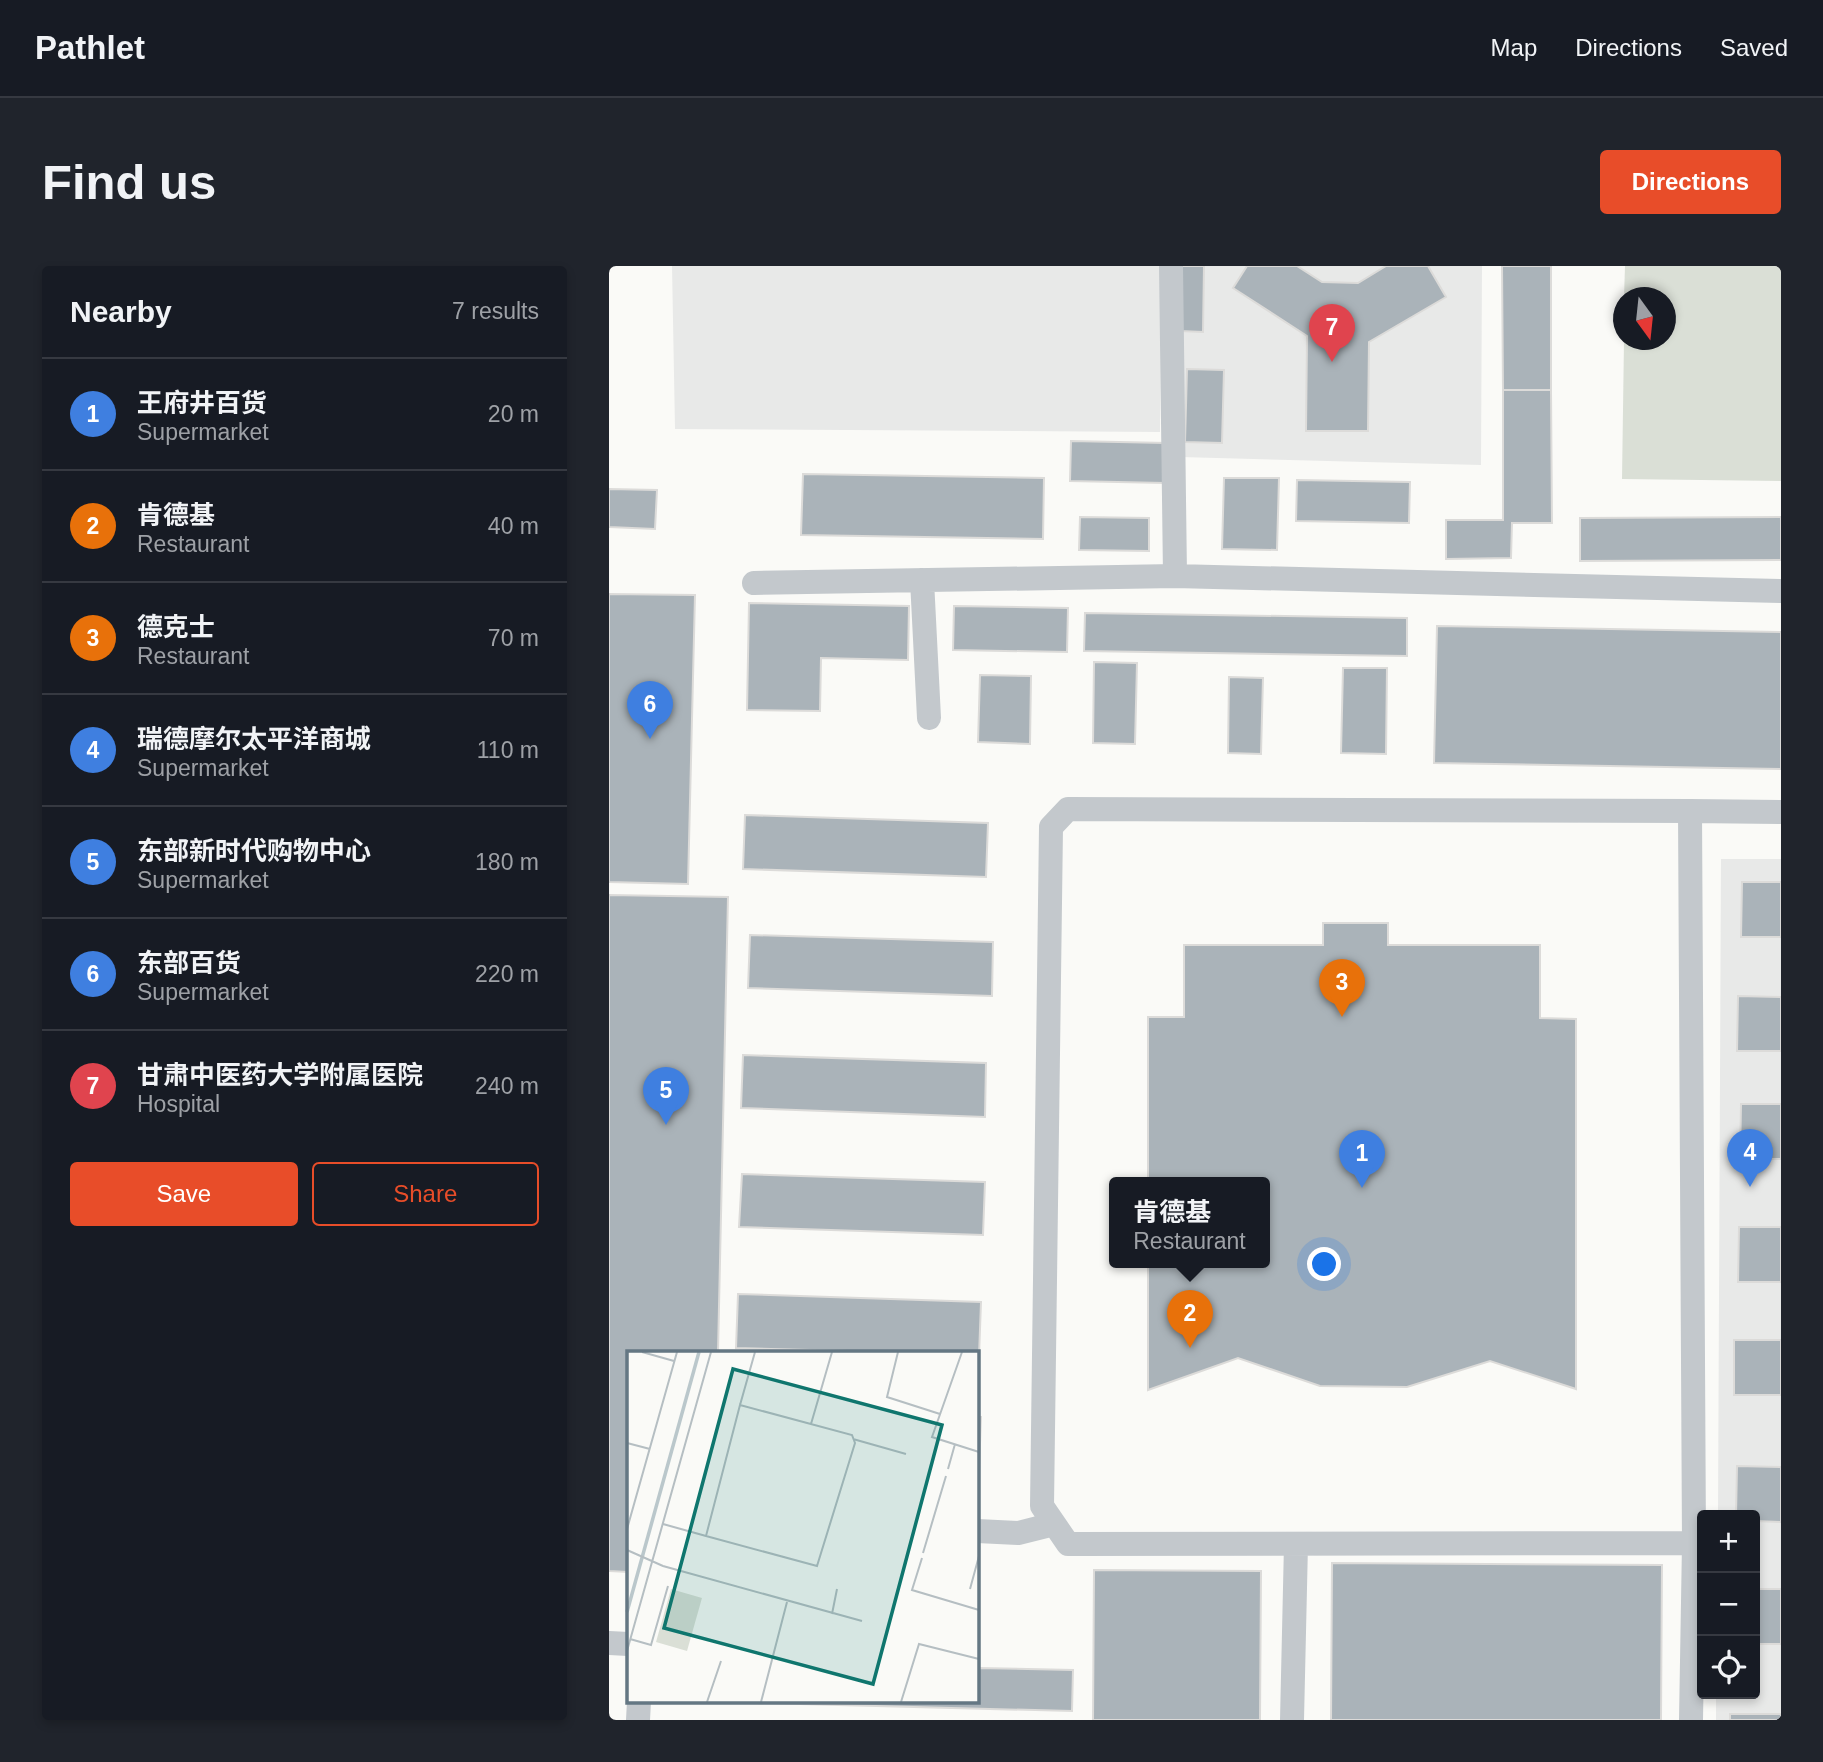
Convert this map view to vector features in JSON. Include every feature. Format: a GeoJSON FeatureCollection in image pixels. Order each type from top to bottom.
{"type":"FeatureCollection","features":[{"type":"Feature","properties":{"kind":"street"},"geometry":{"type":"LineString","coordinates":[[1171,266],[1175,576]]}},
{"type":"Feature","properties":{"kind":"street"},"geometry":{"type":"LineString","coordinates":[[754,583],[1175,576],[1781,591]]}},
{"type":"Feature","properties":{"kind":"street"},"geometry":{"type":"LineString","coordinates":[[922,580],[929,718]]}},
{"type":"Feature","properties":{"kind":"street"},"geometry":{"type":"LineString","coordinates":[[1694,1543],[1068,1544],[1042,1506],[1051,827],[1068,809],[1781,812]]}},
{"type":"Feature","properties":{"kind":"street"},"geometry":{"type":"LineString","coordinates":[[1690,811],[1694,1543],[1691,1720]]}},
{"type":"Feature","properties":{"kind":"street"},"geometry":{"type":"LineString","coordinates":[[978,1531],[1018,1533],[1054,1524]]}},
{"type":"Feature","properties":{"kind":"street"},"geometry":{"type":"LineString","coordinates":[[1292,1720],[1296,1544]]}},
{"type":"Feature","properties":{"kind":"street"},"geometry":{"type":"LineString","coordinates":[[609,1643],[627,1644]]}},
{"type":"Feature","properties":{"kind":"street"},"geometry":{"type":"LineString","coordinates":[[638,1720],[639,1702]]}},
{"type":"Feature","properties":{"kind":"shaded area"},"geometry":{"type":"Polygon","coordinates":[[[672,266],[1161,266],[1160,432],[675,429],[672,266]]]}},
{"type":"Feature","properties":{"kind":"shaded area"},"geometry":{"type":"Polygon","coordinates":[[[1184,266],[1482,266],[1481,465],[1180,457],[1184,266]]]}},
{"type":"Feature","properties":{"kind":"shaded area"},"geometry":{"type":"Polygon","coordinates":[[[1625,266],[1781,266],[1781,481],[1622,479],[1624,350],[1676,350],[1676,287],[1624,287],[1625,266]]]}},
{"type":"Feature","properties":{"kind":"shaded area"},"geometry":{"type":"Polygon","coordinates":[[[1721,859],[1781,859],[1781,1720],[1716,1720],[1716,1699],[1760,1699],[1760,1510],[1718,1510],[1721,859]]]}},
{"type":"Feature","properties":{"kind":"building"},"geometry":{"type":"Polygon","coordinates":[[[1182,266],[1204,266],[1203,332],[1180,331],[1182,266]]]}},
{"type":"Feature","properties":{"kind":"building"},"geometry":{"type":"Polygon","coordinates":[[[1247,266],[1297,266],[1322,282],[1358,283],[1386,266],[1428,266],[1446,297],[1369,342],[1368,431],[1306,431],[1307,336],[1233,288],[1247,266]]]}},
{"type":"Feature","properties":{"kind":"building"},"geometry":{"type":"Polygon","coordinates":[[[1502,266],[1551,266],[1551,390],[1503,390],[1502,266]]]}},
{"type":"Feature","properties":{"kind":"building"},"geometry":{"type":"Polygon","coordinates":[[[1187,369],[1224,370],[1222,443],[1185,442],[1187,369]]]}},
{"type":"Feature","properties":{"kind":"building"},"geometry":{"type":"Polygon","coordinates":[[[1503,390],[1551,390],[1552,523],[1512,523],[1511,558],[1446,559],[1446,520],[1503,520],[1503,390]]]}},
{"type":"Feature","properties":{"kind":"building"},"geometry":{"type":"Polygon","coordinates":[[[1071,441],[1166,443],[1165,483],[1070,481],[1071,441]]]}},
{"type":"Feature","properties":{"kind":"building"},"geometry":{"type":"Polygon","coordinates":[[[803,474],[1044,478],[1043,539],[801,535],[803,474]]]}},
{"type":"Feature","properties":{"kind":"building"},"geometry":{"type":"Polygon","coordinates":[[[1224,478],[1279,478],[1277,550],[1222,549],[1224,478]]]}},
{"type":"Feature","properties":{"kind":"building"},"geometry":{"type":"Polygon","coordinates":[[[1297,480],[1410,482],[1409,523],[1296,521],[1297,480]]]}},
{"type":"Feature","properties":{"kind":"building"},"geometry":{"type":"Polygon","coordinates":[[[609,489],[657,490],[655,529],[609,527],[609,489]]]}},
{"type":"Feature","properties":{"kind":"building"},"geometry":{"type":"Polygon","coordinates":[[[1080,517],[1149,518],[1149,551],[1079,550],[1080,517]]]}},
{"type":"Feature","properties":{"kind":"building"},"geometry":{"type":"Polygon","coordinates":[[[1781,517],[1781,560],[1580,561],[1580,518],[1781,517]]]}},
{"type":"Feature","properties":{"kind":"building"},"geometry":{"type":"Polygon","coordinates":[[[609,594],[695,595],[688,884],[609,882],[609,594]]]}},
{"type":"Feature","properties":{"kind":"building"},"geometry":{"type":"Polygon","coordinates":[[[749,603],[909,606],[908,660],[821,658],[820,711],[747,710],[749,603]]]}},
{"type":"Feature","properties":{"kind":"building"},"geometry":{"type":"Polygon","coordinates":[[[954,606],[1068,608],[1067,652],[953,650],[954,606]]]}},
{"type":"Feature","properties":{"kind":"building"},"geometry":{"type":"Polygon","coordinates":[[[1085,613],[1407,618],[1407,656],[1084,651],[1085,613]]]}},
{"type":"Feature","properties":{"kind":"building"},"geometry":{"type":"Polygon","coordinates":[[[1437,626],[1781,632],[1781,769],[1434,763],[1437,626]]]}},
{"type":"Feature","properties":{"kind":"building"},"geometry":{"type":"Polygon","coordinates":[[[1094,662],[1137,663],[1135,744],[1093,743],[1094,662]]]}},
{"type":"Feature","properties":{"kind":"building"},"geometry":{"type":"Polygon","coordinates":[[[1343,668],[1387,668],[1386,754],[1341,753],[1343,668]]]}},
{"type":"Feature","properties":{"kind":"building"},"geometry":{"type":"Polygon","coordinates":[[[980,675],[1031,676],[1030,744],[978,742],[980,675]]]}},
{"type":"Feature","properties":{"kind":"building"},"geometry":{"type":"Polygon","coordinates":[[[1229,677],[1263,678],[1261,754],[1228,753],[1229,677]]]}},
{"type":"Feature","properties":{"kind":"building"},"geometry":{"type":"Polygon","coordinates":[[[745,815],[988,823],[986,877],[743,869],[745,815]]]}},
{"type":"Feature","properties":{"kind":"building"},"geometry":{"type":"Polygon","coordinates":[[[1742,882],[1781,882],[1781,937],[1741,937],[1742,882]]]}},
{"type":"Feature","properties":{"kind":"building"},"geometry":{"type":"Polygon","coordinates":[[[609,895],[728,897],[718,1351],[627,1351],[627,1572],[609,1571],[609,895]]]}},
{"type":"Feature","properties":{"kind":"building"},"geometry":{"type":"Polygon","coordinates":[[[1323,923],[1388,923],[1388,945],[1540,945],[1540,1018],[1576,1019],[1576,1389],[1490,1361],[1407,1387],[1320,1386],[1238,1358],[1148,1390],[1148,1268],[1270,1268],[1270,1177],[1148,1177],[1148,1017],[1184,1017],[1184,945],[1323,945],[1323,923]]]}},
{"type":"Feature","properties":{"kind":"building"},"geometry":{"type":"Polygon","coordinates":[[[750,935],[993,942],[992,996],[748,988],[750,935]]]}},
{"type":"Feature","properties":{"kind":"building"},"geometry":{"type":"Polygon","coordinates":[[[1738,996],[1781,997],[1781,1051],[1737,1051],[1738,996]]]}},
{"type":"Feature","properties":{"kind":"building"},"geometry":{"type":"Polygon","coordinates":[[[743,1055],[986,1063],[985,1117],[741,1108],[743,1055]]]}},
{"type":"Feature","properties":{"kind":"building"},"geometry":{"type":"Polygon","coordinates":[[[1741,1104],[1781,1104],[1781,1159],[1740,1159],[1741,1104]]]}},
{"type":"Feature","properties":{"kind":"building"},"geometry":{"type":"Polygon","coordinates":[[[742,1174],[985,1182],[983,1235],[739,1227],[742,1174]]]}},
{"type":"Feature","properties":{"kind":"building"},"geometry":{"type":"Polygon","coordinates":[[[1739,1227],[1781,1227],[1781,1282],[1738,1282],[1739,1227]]]}},
{"type":"Feature","properties":{"kind":"building"},"geometry":{"type":"Polygon","coordinates":[[[738,1294],[981,1302],[979,1356],[978,1351],[736,1348],[738,1294]]]}},
{"type":"Feature","properties":{"kind":"building"},"geometry":{"type":"Polygon","coordinates":[[[1734,1340],[1781,1340],[1781,1395],[1734,1395],[1734,1340]]]}},
{"type":"Feature","properties":{"kind":"building"},"geometry":{"type":"Polygon","coordinates":[[[978,1417],[981,1417],[979,1470],[978,1417]]]}},
{"type":"Feature","properties":{"kind":"building"},"geometry":{"type":"Polygon","coordinates":[[[1737,1466],[1781,1467],[1781,1522],[1760,1521],[1760,1510],[1736,1510],[1737,1466]]]}},
{"type":"Feature","properties":{"kind":"building"},"geometry":{"type":"Polygon","coordinates":[[[1332,1563],[1662,1565],[1661,1720],[1331,1720],[1332,1563]]]}},
{"type":"Feature","properties":{"kind":"building"},"geometry":{"type":"Polygon","coordinates":[[[1094,1570],[1261,1571],[1260,1720],[1093,1720],[1094,1570]]]}},
{"type":"Feature","properties":{"kind":"building"},"geometry":{"type":"Polygon","coordinates":[[[1760,1589],[1781,1589],[1781,1644],[1760,1644],[1760,1589]]]}},
{"type":"Feature","properties":{"kind":"building"},"geometry":{"type":"Polygon","coordinates":[[[978,1668],[1073,1670],[1072,1711],[718,1702],[978,1702],[978,1668]]]}},
{"type":"Feature","properties":{"kind":"building"},"geometry":{"type":"Polygon","coordinates":[[[1730,1714],[1781,1714],[1781,1720],[1730,1720],[1730,1714]]]}},
{"type":"Feature","properties":{"kind":"place","name":"甘肃中医药大学附属医院"},"geometry":{"type":"Point","coordinates":[1332,362]}},
{"type":"Feature","properties":{"kind":"place","name":"东部百货"},"geometry":{"type":"Point","coordinates":[650,739]}},
{"type":"Feature","properties":{"kind":"place","name":"德克士"},"geometry":{"type":"Point","coordinates":[1342,1017]}},
{"type":"Feature","properties":{"kind":"place","name":"东部新时代购物中心"},"geometry":{"type":"Point","coordinates":[666,1125]}},
{"type":"Feature","properties":{"kind":"place","name":"瑞德摩尔太平洋商城"},"geometry":{"type":"Point","coordinates":[1750,1187]}},
{"type":"Feature","properties":{"kind":"place","name":"王府井百货"},"geometry":{"type":"Point","coordinates":[1362,1188]}},
{"type":"Feature","properties":{"kind":"place","name":"肯德基"},"geometry":{"type":"Point","coordinates":[1190,1348]}}]}
